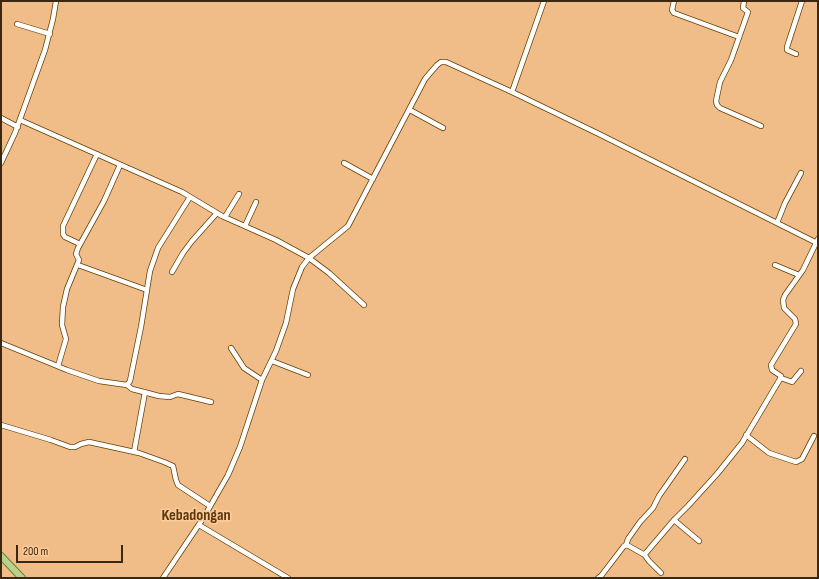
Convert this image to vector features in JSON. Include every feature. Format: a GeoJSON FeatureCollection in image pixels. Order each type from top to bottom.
{"type":"FeatureCollection","features":[{"type":"Feature","properties":{"kind":"main road"},"geometry":{"type":"LineString","coordinates":[[1,556],[22,578]]}},
{"type":"Feature","properties":{"kind":"street"},"geometry":{"type":"LineString","coordinates":[[1,163],[18,127],[50,34],[56,1]]}},
{"type":"Feature","properties":{"kind":"street"},"geometry":{"type":"LineString","coordinates":[[512,92],[544,1]]}},
{"type":"Feature","properties":{"kind":"street"},"geometry":{"type":"LineString","coordinates":[[674,1],[672,10],[674,13],[739,37]]}},
{"type":"Feature","properties":{"kind":"street"},"geometry":{"type":"LineString","coordinates":[[744,1],[743,8],[748,12],[731,60],[720,82],[716,103],[720,108],[761,126]]}},
{"type":"Feature","properties":{"kind":"street"},"geometry":{"type":"LineString","coordinates":[[796,54],[787,50],[787,47],[802,1]]}},
{"type":"Feature","properties":{"kind":"street"},"geometry":{"type":"LineString","coordinates":[[17,24],[50,34]]}},
{"type":"Feature","properties":{"kind":"street"},"geometry":{"type":"LineString","coordinates":[[163,578],[199,525],[228,475],[240,447],[262,380],[272,360],[286,323],[293,289],[302,266],[309,258],[348,226],[425,80],[441,62],[446,62],[512,92],[777,223],[817,241],[799,275],[785,295],[782,304],[795,319],[796,324],[772,365],[772,370],[781,378],[792,382],[801,371]]}},
{"type":"Feature","properties":{"kind":"street"},"geometry":{"type":"LineString","coordinates":[[410,110],[444,128]]}},
{"type":"Feature","properties":{"kind":"street"},"geometry":{"type":"LineString","coordinates":[[1,118],[18,127]]}},
{"type":"Feature","properties":{"kind":"street"},"geometry":{"type":"LineString","coordinates":[[20,120],[190,197],[217,213],[276,240],[309,258],[329,273],[364,305]]}},
{"type":"Feature","properties":{"kind":"street"},"geometry":{"type":"LineString","coordinates":[[80,244],[65,237],[63,234],[63,226],[97,154]]}},
{"type":"Feature","properties":{"kind":"street"},"geometry":{"type":"LineString","coordinates":[[344,163],[373,179]]}},
{"type":"Feature","properties":{"kind":"street"},"geometry":{"type":"LineString","coordinates":[[58,366],[66,339],[62,325],[67,289],[80,260],[76,254],[120,165]]}},
{"type":"Feature","properties":{"kind":"street"},"geometry":{"type":"LineString","coordinates":[[777,223],[801,173]]}},
{"type":"Feature","properties":{"kind":"street"},"geometry":{"type":"LineString","coordinates":[[225,217],[239,194]]}},
{"type":"Feature","properties":{"kind":"street"},"geometry":{"type":"LineString","coordinates":[[127,385],[130,381],[141,327],[150,271],[158,248],[190,197]]}},
{"type":"Feature","properties":{"kind":"street"},"geometry":{"type":"LineString","coordinates":[[245,226],[256,202]]}},
{"type":"Feature","properties":{"kind":"street"},"geometry":{"type":"LineString","coordinates":[[172,272],[192,241],[217,213]]}},
{"type":"Feature","properties":{"kind":"street"},"geometry":{"type":"LineString","coordinates":[[78,265],[147,290]]}},
{"type":"Feature","properties":{"kind":"street"},"geometry":{"type":"LineString","coordinates":[[775,265],[799,275]]}},
{"type":"Feature","properties":{"kind":"street"},"geometry":{"type":"LineString","coordinates":[[1,343],[99,381],[127,385],[132,388],[159,396],[178,394],[211,402]]}},
{"type":"Feature","properties":{"kind":"street"},"geometry":{"type":"LineString","coordinates":[[231,348],[244,368],[262,380]]}},
{"type":"Feature","properties":{"kind":"street"},"geometry":{"type":"LineString","coordinates":[[272,360],[308,375]]}},
{"type":"Feature","properties":{"kind":"street"},"geometry":{"type":"LineString","coordinates":[[644,554],[717,474],[746,435],[781,378]]}},
{"type":"Feature","properties":{"kind":"street"},"geometry":{"type":"LineString","coordinates":[[134,452],[145,392]]}},
{"type":"Feature","properties":{"kind":"street"},"geometry":{"type":"LineString","coordinates":[[1,425],[70,447],[75,447],[88,442],[134,452],[173,466],[178,485],[210,506]]}},
{"type":"Feature","properties":{"kind":"street"},"geometry":{"type":"LineString","coordinates":[[746,435],[769,453],[796,462],[802,459],[814,436]]}},
{"type":"Feature","properties":{"kind":"street"},"geometry":{"type":"LineString","coordinates":[[598,578],[626,545],[628,538],[653,508],[659,496],[685,459]]}},
{"type":"Feature","properties":{"kind":"street"},"geometry":{"type":"LineString","coordinates":[[674,520],[699,541]]}},
{"type":"Feature","properties":{"kind":"street"},"geometry":{"type":"LineString","coordinates":[[199,525],[288,578]]}},
{"type":"Feature","properties":{"kind":"street"},"geometry":{"type":"LineString","coordinates":[[626,545],[644,554],[648,561],[661,573]]}},
{"type":"Feature","properties":{"kind":"district","name":"Kebadongan"},"geometry":{"type":"Point","coordinates":[196,516]}}]}
